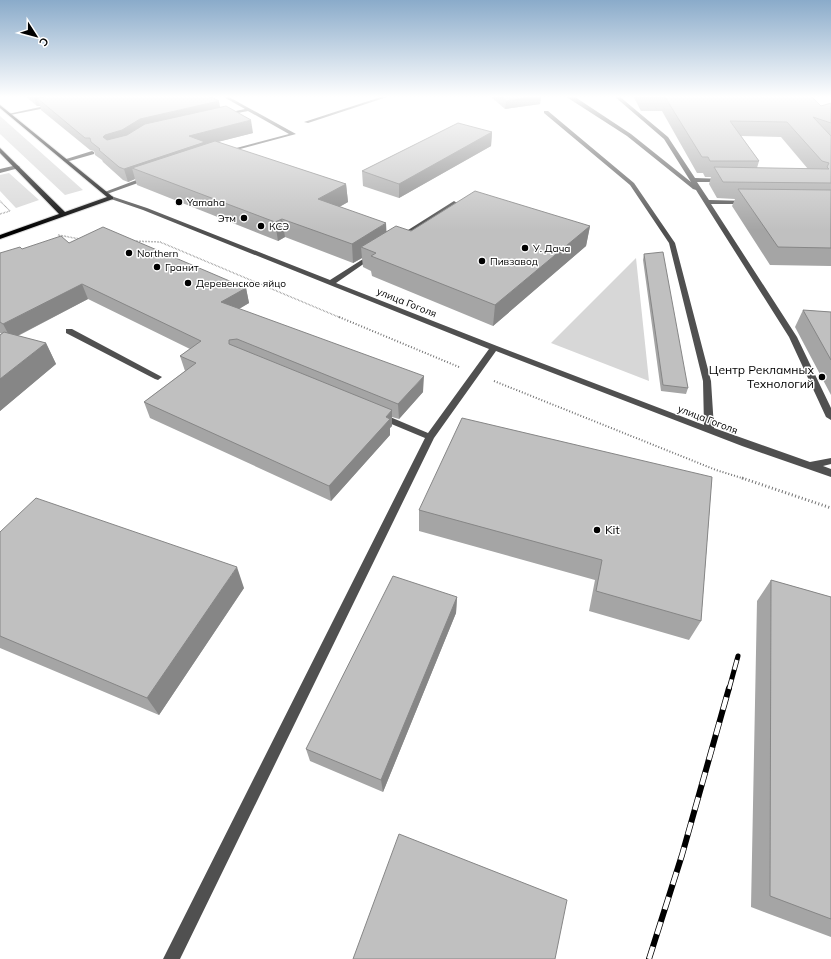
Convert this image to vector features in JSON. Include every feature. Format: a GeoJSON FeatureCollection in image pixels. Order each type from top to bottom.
{"type":"FeatureCollection","features":[{"type":"Feature","properties":{"kind":"main road","name":"улица Гоголя"},"geometry":{"type":"LineString","coordinates":[[43,141],[108,195]]}},
{"type":"Feature","properties":{"kind":"main road"},"geometry":{"type":"LineString","coordinates":[[0,150],[64,215]]}},
{"type":"Feature","properties":{"kind":"main road"},"geometry":{"type":"LineString","coordinates":[[0,237],[64,215],[108,195]]}},
{"type":"Feature","properties":{"kind":"street"},"geometry":{"type":"LineString","coordinates":[[218,155],[269,141]]}},
{"type":"Feature","properties":{"kind":"street"},"geometry":{"type":"LineString","coordinates":[[580,141],[632,184],[672,244],[707,381],[709,430]]}},
{"type":"Feature","properties":{"kind":"street"},"geometry":{"type":"LineString","coordinates":[[636,141],[703,194]]}},
{"type":"Feature","properties":{"kind":"street"},"geometry":{"type":"LineString","coordinates":[[668,141],[793,337],[831,416]]}},
{"type":"Feature","properties":{"kind":"street"},"geometry":{"type":"LineString","coordinates":[[66,160],[92,154]]}},
{"type":"Feature","properties":{"kind":"street"},"geometry":{"type":"LineString","coordinates":[[0,171],[17,167]]}},
{"type":"Feature","properties":{"kind":"street"},"geometry":{"type":"LineString","coordinates":[[108,195],[150,178]]}},
{"type":"Feature","properties":{"kind":"street"},"geometry":{"type":"LineString","coordinates":[[694,180],[727,180]]}},
{"type":"Feature","properties":{"kind":"street","name":"улица Гоголя"},"geometry":{"type":"LineString","coordinates":[[108,195],[494,348],[709,430],[831,473]]}},
{"type":"Feature","properties":{"kind":"street"},"geometry":{"type":"LineString","coordinates":[[708,202],[754,202]]}},
{"type":"Feature","properties":{"kind":"street"},"geometry":{"type":"LineString","coordinates":[[394,241],[454,203]]}},
{"type":"Feature","properties":{"kind":"street"},"geometry":{"type":"LineString","coordinates":[[330,283],[381,249]]}},
{"type":"Feature","properties":{"kind":"street"},"geometry":{"type":"LineString","coordinates":[[69,331],[158,377]]}},
{"type":"Feature","properties":{"kind":"street"},"geometry":{"type":"LineString","coordinates":[[171,959],[430,437],[494,348]]}},
{"type":"Feature","properties":{"kind":"street"},"geometry":{"type":"LineString","coordinates":[[373,413],[430,437]]}},
{"type":"Feature","properties":{"kind":"street"},"geometry":{"type":"LineString","coordinates":[[810,466],[831,461]]}},
{"type":"Feature","properties":{"kind":"path"},"geometry":{"type":"LineString","coordinates":[[0,201],[10,211],[0,214]]}},
{"type":"Feature","properties":{"kind":"path"},"geometry":{"type":"LineString","coordinates":[[74,242],[81,239]]}},
{"type":"Feature","properties":{"kind":"shaded area"},"geometry":{"type":"Polygon","coordinates":[[[7,141],[28,141],[83,190],[65,195],[7,141]]]}},
{"type":"Feature","properties":{"kind":"shaded area"},"geometry":{"type":"Polygon","coordinates":[[[9,173],[39,200],[16,208],[0,191],[0,175],[9,173]]]}},
{"type":"Feature","properties":{"kind":"shaded area"},"geometry":{"type":"Polygon","coordinates":[[[636,258],[649,381],[551,343],[636,258]]]}},
{"type":"Feature","properties":{"kind":"building"},"geometry":{"type":"Polygon","coordinates":[[[91,141],[202,141],[205,142],[124,169],[119,167],[91,141]]]}},
{"type":"Feature","properties":{"kind":"building"},"geometry":{"type":"Polygon","coordinates":[[[215,141],[346,184],[318,199],[386,223],[352,244],[282,219],[275,222],[132,168],[215,141]]]}},
{"type":"Feature","properties":{"kind":"building"},"geometry":{"type":"Polygon","coordinates":[[[422,141],[476,141],[399,184],[362,171],[422,141]]]}},
{"type":"Feature","properties":{"kind":"building"},"geometry":{"type":"Polygon","coordinates":[[[692,141],[744,141],[759,161],[710,161],[708,157],[702,157],[692,141]]]}},
{"type":"Feature","properties":{"kind":"building"},"geometry":{"type":"Polygon","coordinates":[[[804,141],[831,141],[831,183],[723,182],[714,167],[829,169],[827,167],[829,163],[822,161],[804,141]]]}},
{"type":"Feature","properties":{"kind":"building"},"geometry":{"type":"Polygon","coordinates":[[[738,189],[831,190],[831,248],[778,247],[738,189]]]}},
{"type":"Feature","properties":{"kind":"building","name":"Пивзавод"},"geometry":{"type":"Polygon","coordinates":[[[475,191],[590,226],[495,305],[371,256],[376,253],[361,247],[396,226],[411,231],[475,191]]]}},
{"type":"Feature","properties":{"kind":"building"},"geometry":{"type":"Polygon","coordinates":[[[103,227],[246,288],[221,302],[424,376],[398,404],[237,339],[229,340],[229,344],[392,410],[386,417],[390,419],[329,486],[144,402],[196,363],[180,356],[201,341],[82,284],[3,324],[0,322],[0,253],[20,247],[22,249],[61,236],[69,243],[103,227]]]}},
{"type":"Feature","properties":{"kind":"building"},"geometry":{"type":"Polygon","coordinates":[[[663,252],[688,388],[663,385],[644,254],[663,252]]]}},
{"type":"Feature","properties":{"kind":"building"},"geometry":{"type":"Polygon","coordinates":[[[803,310],[831,312],[831,360],[803,310]]]}},
{"type":"Feature","properties":{"kind":"building"},"geometry":{"type":"Polygon","coordinates":[[[4,332],[46,343],[0,379],[0,335],[4,332]]]}},
{"type":"Feature","properties":{"kind":"building"},"geometry":{"type":"Polygon","coordinates":[[[462,418],[712,477],[701,621],[596,591],[602,560],[419,510],[462,418]]]}},
{"type":"Feature","properties":{"kind":"building"},"geometry":{"type":"Polygon","coordinates":[[[36,498],[237,567],[147,698],[0,636],[0,532],[36,498]]]}},
{"type":"Feature","properties":{"kind":"building"},"geometry":{"type":"Polygon","coordinates":[[[393,576],[457,597],[381,780],[306,749],[393,576]]]}},
{"type":"Feature","properties":{"kind":"building"},"geometry":{"type":"Polygon","coordinates":[[[771,580],[831,597],[831,919],[770,896],[771,580]]]}},
{"type":"Feature","properties":{"kind":"building"},"geometry":{"type":"Polygon","coordinates":[[[399,834],[567,900],[555,959],[353,959],[399,834]]]}},
{"type":"Feature","properties":{"kind":"railway"},"geometry":{"type":"LineString","coordinates":[[729,689],[738,656]]}},
{"type":"Feature","properties":{"kind":"railway"},"geometry":{"type":"LineString","coordinates":[[649,959],[682,855],[729,688]]}},
{"type":"Feature","properties":{"kind":"place","name":"Yamaha"},"geometry":{"type":"Point","coordinates":[179,202]}},
{"type":"Feature","properties":{"kind":"place","name":"Этм"},"geometry":{"type":"Point","coordinates":[244,218]}},
{"type":"Feature","properties":{"kind":"place","name":"КСЭ"},"geometry":{"type":"Point","coordinates":[261,226]}},
{"type":"Feature","properties":{"kind":"place","name":"У. Дача"},"geometry":{"type":"Point","coordinates":[525,248]}},
{"type":"Feature","properties":{"kind":"place","name":"Northern"},"geometry":{"type":"Point","coordinates":[129,253]}},
{"type":"Feature","properties":{"kind":"place","name":"Пивзавод"},"geometry":{"type":"Point","coordinates":[482,261]}},
{"type":"Feature","properties":{"kind":"place","name":"Гранит"},"geometry":{"type":"Point","coordinates":[157,267]}},
{"type":"Feature","properties":{"kind":"place","name":"Деревенское яйцо"},"geometry":{"type":"Point","coordinates":[188,283]}},
{"type":"Feature","properties":{"kind":"place","name":"Центр Рекламных Технологий"},"geometry":{"type":"Point","coordinates":[822,377]}},
{"type":"Feature","properties":{"kind":"place","name":"Kit"},"geometry":{"type":"Point","coordinates":[597,530]}}]}
